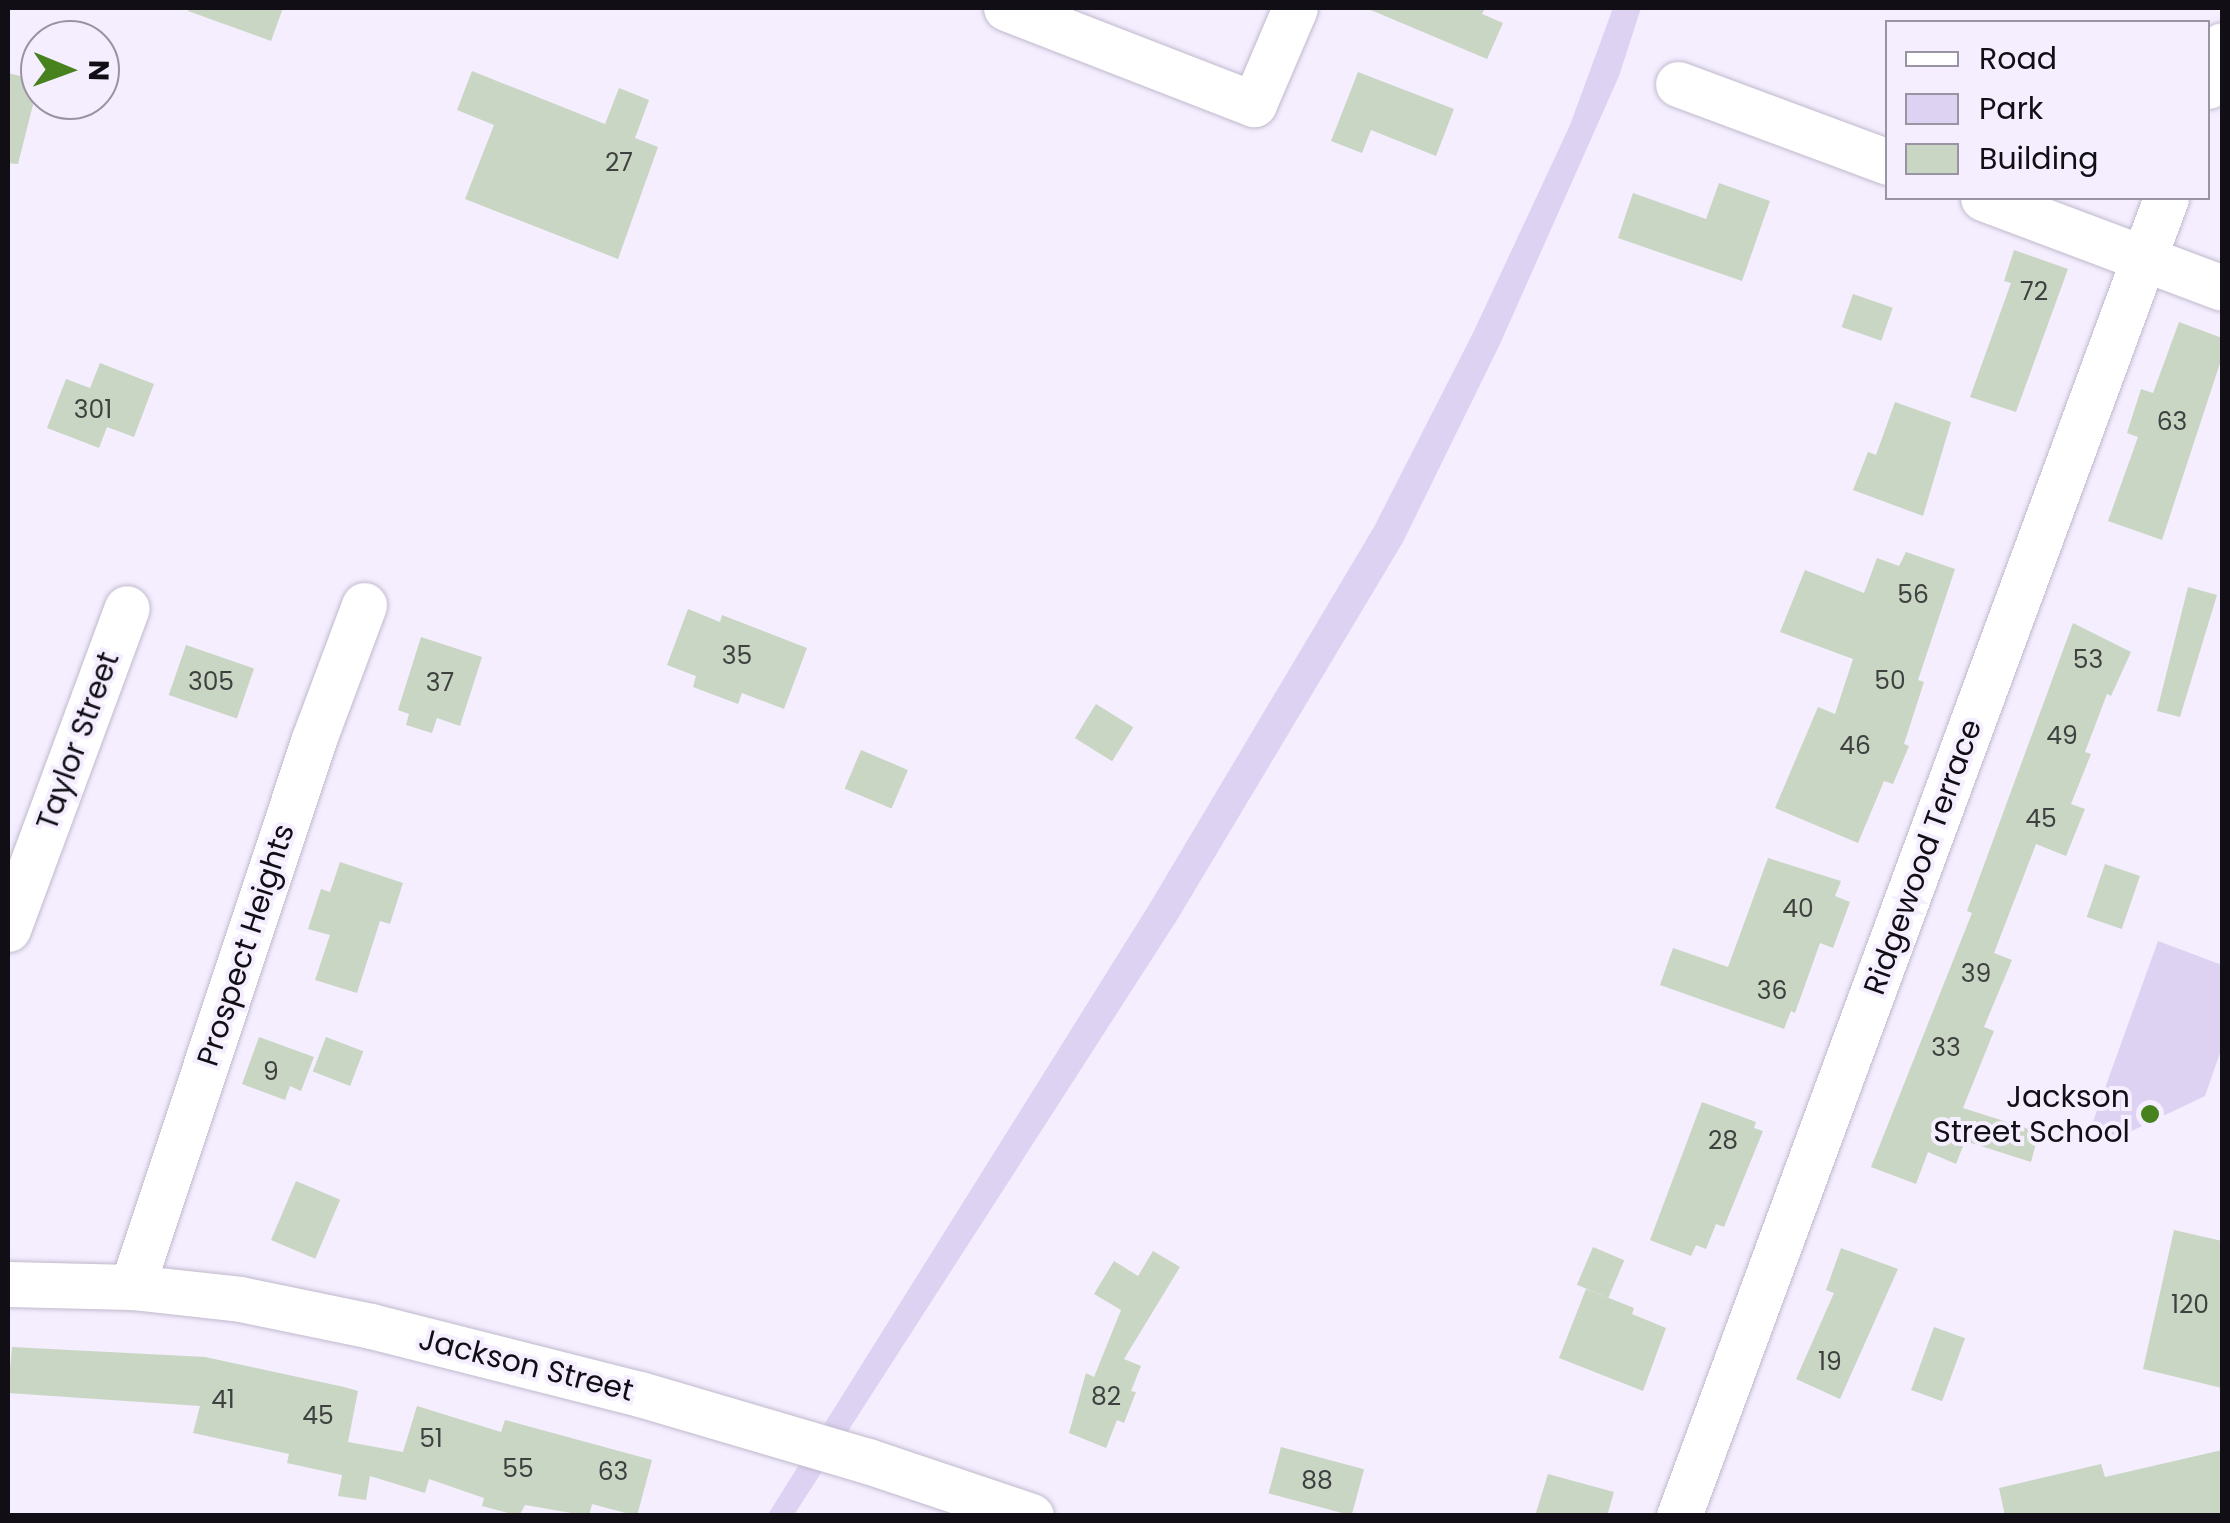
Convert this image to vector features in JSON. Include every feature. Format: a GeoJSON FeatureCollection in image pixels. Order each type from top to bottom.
{"type":"FeatureCollection","features":[{"type":"Feature","properties":{"kind":"street"},"geometry":{"type":"LineString","coordinates":[[1006,8],[1254,104],[1295,8]]}},
{"type":"Feature","properties":{"kind":"street"},"geometry":{"type":"LineString","coordinates":[[2210,80],[2222,45]]}},
{"type":"Feature","properties":{"kind":"street"},"geometry":{"type":"LineString","coordinates":[[1678,84],[1885,161]]}},
{"type":"Feature","properties":{"kind":"street"},"geometry":{"type":"LineString","coordinates":[[1987,200],[2222,288]]}},
{"type":"Feature","properties":{"kind":"street","name":"Ridgewood Terrace"},"geometry":{"type":"LineString","coordinates":[[1679,1516],[2165,200]]}},
{"type":"Feature","properties":{"kind":"street","name":"Prospect Heights"},"geometry":{"type":"LineString","coordinates":[[132,1287],[314,740],[364,605]]}},
{"type":"Feature","properties":{"kind":"street","name":"Taylor Street"},"geometry":{"type":"LineString","coordinates":[[8,930],[127,608]]}},
{"type":"Feature","properties":{"kind":"street","name":"Jackson Street"},"geometry":{"type":"LineString","coordinates":[[8,1284],[132,1287],[240,1299],[371,1326],[788,1437],[1031,1516]]}},
{"type":"Feature","properties":{"kind":"green space"},"geometry":{"type":"Polygon","coordinates":[[[1613,8],[1641,8],[1619,76],[1500,344],[1403,542],[1177,920],[794,1515],[767,1516],[1149,905],[1374,527],[1473,333],[1570,125],[1613,8]]]}},
{"type":"Feature","properties":{"kind":"green space"},"geometry":{"type":"Polygon","coordinates":[[[2158,941],[2222,965],[2222,1047],[2205,1096],[2119,1137],[2091,1127],[2158,941]]]}},
{"type":"Feature","properties":{"kind":"building"},"geometry":{"type":"Polygon","coordinates":[[[283,8],[271,41],[188,11],[283,8]]]}},
{"type":"Feature","properties":{"kind":"building"},"geometry":{"type":"Polygon","coordinates":[[[1366,8],[1485,8],[1482,14],[1503,23],[1487,59],[1366,8]]]}},
{"type":"Feature","properties":{"kind":"building"},"geometry":{"type":"Polygon","coordinates":[[[472,71],[605,124],[619,88],[649,100],[635,138],[658,147],[618,259],[465,199],[494,125],[457,110],[472,71]]]}},
{"type":"Feature","properties":{"kind":"building"},"geometry":{"type":"Polygon","coordinates":[[[1358,72],[1454,109],[1436,156],[1371,130],[1362,153],[1331,141],[1358,72]]]}},
{"type":"Feature","properties":{"kind":"building"},"geometry":{"type":"Polygon","coordinates":[[[8,73],[20,76],[20,120],[29,120],[18,164],[8,163],[8,73]]]}},
{"type":"Feature","properties":{"kind":"building"},"geometry":{"type":"Polygon","coordinates":[[[1719,183],[1770,201],[1742,281],[1618,238],[1633,193],[1706,219],[1719,183]]]}},
{"type":"Feature","properties":{"kind":"building"},"geometry":{"type":"Polygon","coordinates":[[[2014,250],[2068,269],[2016,412],[1970,397],[2011,283],[2004,281],[2014,250]]]}},
{"type":"Feature","properties":{"kind":"building"},"geometry":{"type":"Polygon","coordinates":[[[1853,294],[1893,308],[1881,341],[1842,327],[1853,294]]]}},
{"type":"Feature","properties":{"kind":"building"},"geometry":{"type":"Polygon","coordinates":[[[2179,322],[2222,338],[2222,357],[2162,540],[2108,521],[2138,437],[2127,433],[2141,389],[2153,393],[2179,322]]]}},
{"type":"Feature","properties":{"kind":"building"},"geometry":{"type":"Polygon","coordinates":[[[100,363],[154,384],[134,437],[107,427],[99,448],[47,428],[66,379],[90,388],[100,363]]]}},
{"type":"Feature","properties":{"kind":"building"},"geometry":{"type":"Polygon","coordinates":[[[1895,402],[1951,422],[1923,516],[1853,490],[1868,452],[1876,455],[1895,402]]]}},
{"type":"Feature","properties":{"kind":"building"},"geometry":{"type":"Polygon","coordinates":[[[1906,552],[1955,569],[1918,680],[1924,682],[1904,744],[1909,746],[1893,784],[1884,781],[1858,843],[1775,808],[1818,707],[1835,714],[1853,659],[1780,632],[1805,570],[1864,593],[1877,558],[1899,566],[1906,552]]]}},
{"type":"Feature","properties":{"kind":"building"},"geometry":{"type":"Polygon","coordinates":[[[2188,587],[2217,595],[2180,717],[2157,711],[2188,587]]]}},
{"type":"Feature","properties":{"kind":"building"},"geometry":{"type":"Polygon","coordinates":[[[688,609],[720,622],[722,615],[807,648],[784,709],[742,693],[738,704],[693,687],[696,676],[667,665],[688,609]]]}},
{"type":"Feature","properties":{"kind":"building"},"geometry":{"type":"Polygon","coordinates":[[[2073,623],[2131,652],[2111,696],[2107,694],[2085,752],[2091,754],[2071,804],[2085,809],[2066,856],[2036,844],[1994,953],[2012,960],[1984,1027],[1994,1031],[1963,1108],[2039,1132],[2031,1162],[1965,1141],[1956,1164],[1928,1152],[1916,1184],[1871,1167],[1972,913],[1967,911],[2073,623]]]}},
{"type":"Feature","properties":{"kind":"building"},"geometry":{"type":"Polygon","coordinates":[[[421,637],[482,657],[460,726],[437,718],[432,733],[406,725],[409,714],[398,710],[421,637]]]}},
{"type":"Feature","properties":{"kind":"building"},"geometry":{"type":"Polygon","coordinates":[[[186,645],[254,668],[237,719],[169,695],[186,645]]]}},
{"type":"Feature","properties":{"kind":"building"},"geometry":{"type":"Polygon","coordinates":[[[1096,704],[1133,727],[1112,761],[1075,738],[1096,704]]]}},
{"type":"Feature","properties":{"kind":"building"},"geometry":{"type":"Polygon","coordinates":[[[861,750],[908,770],[892,809],[845,789],[861,750]]]}},
{"type":"Feature","properties":{"kind":"building"},"geometry":{"type":"Polygon","coordinates":[[[1768,858],[1841,881],[1835,896],[1850,902],[1833,948],[1820,943],[1795,1013],[1791,1011],[1784,1029],[1660,985],[1673,948],[1728,967],[1768,858]]]}},
{"type":"Feature","properties":{"kind":"building"},"geometry":{"type":"Polygon","coordinates":[[[340,862],[403,883],[390,924],[380,921],[357,993],[315,980],[330,935],[308,929],[321,889],[330,892],[340,862]]]}},
{"type":"Feature","properties":{"kind":"building"},"geometry":{"type":"Polygon","coordinates":[[[2105,864],[2140,876],[2122,929],[2087,917],[2105,864]]]}},
{"type":"Feature","properties":{"kind":"building"},"geometry":{"type":"Polygon","coordinates":[[[259,1037],[314,1057],[301,1091],[290,1086],[285,1100],[242,1084],[259,1037]]]}},
{"type":"Feature","properties":{"kind":"building"},"geometry":{"type":"Polygon","coordinates":[[[326,1037],[363,1051],[350,1086],[313,1072],[326,1037]]]}},
{"type":"Feature","properties":{"kind":"building"},"geometry":{"type":"Polygon","coordinates":[[[1702,1102],[1756,1122],[1754,1128],[1763,1131],[1724,1227],[1716,1224],[1706,1249],[1696,1245],[1691,1256],[1650,1240],[1702,1102]]]}},
{"type":"Feature","properties":{"kind":"building"},"geometry":{"type":"Polygon","coordinates":[[[296,1181],[340,1200],[315,1259],[271,1240],[296,1181]]]}},
{"type":"Feature","properties":{"kind":"building"},"geometry":{"type":"Polygon","coordinates":[[[2174,1230],[2222,1241],[2222,1388],[2143,1369],[2174,1230]]]}},
{"type":"Feature","properties":{"kind":"building"},"geometry":{"type":"Polygon","coordinates":[[[1593,1247],[1624,1260],[1608,1298],[1577,1285],[1593,1247]]]}},
{"type":"Feature","properties":{"kind":"building"},"geometry":{"type":"Polygon","coordinates":[[[1841,1248],[1898,1269],[1840,1399],[1796,1379],[1834,1293],[1826,1290],[1841,1248]]]}},
{"type":"Feature","properties":{"kind":"building"},"geometry":{"type":"Polygon","coordinates":[[[1153,1251],[1180,1267],[1124,1359],[1141,1366],[1131,1391],[1136,1392],[1124,1423],[1117,1420],[1106,1448],[1069,1433],[1086,1373],[1094,1377],[1121,1310],[1094,1294],[1114,1261],[1138,1276],[1153,1251]]]}},
{"type":"Feature","properties":{"kind":"building"},"geometry":{"type":"Polygon","coordinates":[[[1586,1289],[1634,1308],[1632,1314],[1666,1328],[1643,1391],[1559,1358],[1586,1289]]]}},
{"type":"Feature","properties":{"kind":"building"},"geometry":{"type":"Polygon","coordinates":[[[1934,1327],[1965,1338],[1942,1401],[1911,1390],[1934,1327]]]}},
{"type":"Feature","properties":{"kind":"building"},"geometry":{"type":"Polygon","coordinates":[[[12,1347],[205,1357],[344,1387],[358,1391],[348,1442],[403,1452],[417,1406],[501,1432],[505,1420],[652,1460],[637,1516],[592,1504],[589,1516],[525,1505],[519,1516],[482,1506],[484,1498],[429,1479],[425,1493],[370,1476],[366,1500],[338,1496],[342,1475],[287,1463],[289,1454],[193,1433],[200,1406],[8,1393],[12,1347]]]}},
{"type":"Feature","properties":{"kind":"building"},"geometry":{"type":"Polygon","coordinates":[[[1281,1447],[1364,1469],[1352,1516],[1269,1493],[1281,1447]]]}},
{"type":"Feature","properties":{"kind":"building"},"geometry":{"type":"Polygon","coordinates":[[[2222,1450],[2222,1516],[2005,1516],[1999,1488],[2101,1464],[2105,1477],[2222,1450]]]}},
{"type":"Feature","properties":{"kind":"building"},"geometry":{"type":"Polygon","coordinates":[[[1548,1474],[1614,1492],[1607,1516],[1535,1516],[1548,1474]]]}},
{"type":"Feature","properties":{"kind":"place","name":"Jackson Street School"},"geometry":{"type":"Point","coordinates":[2150,1114]}}]}
